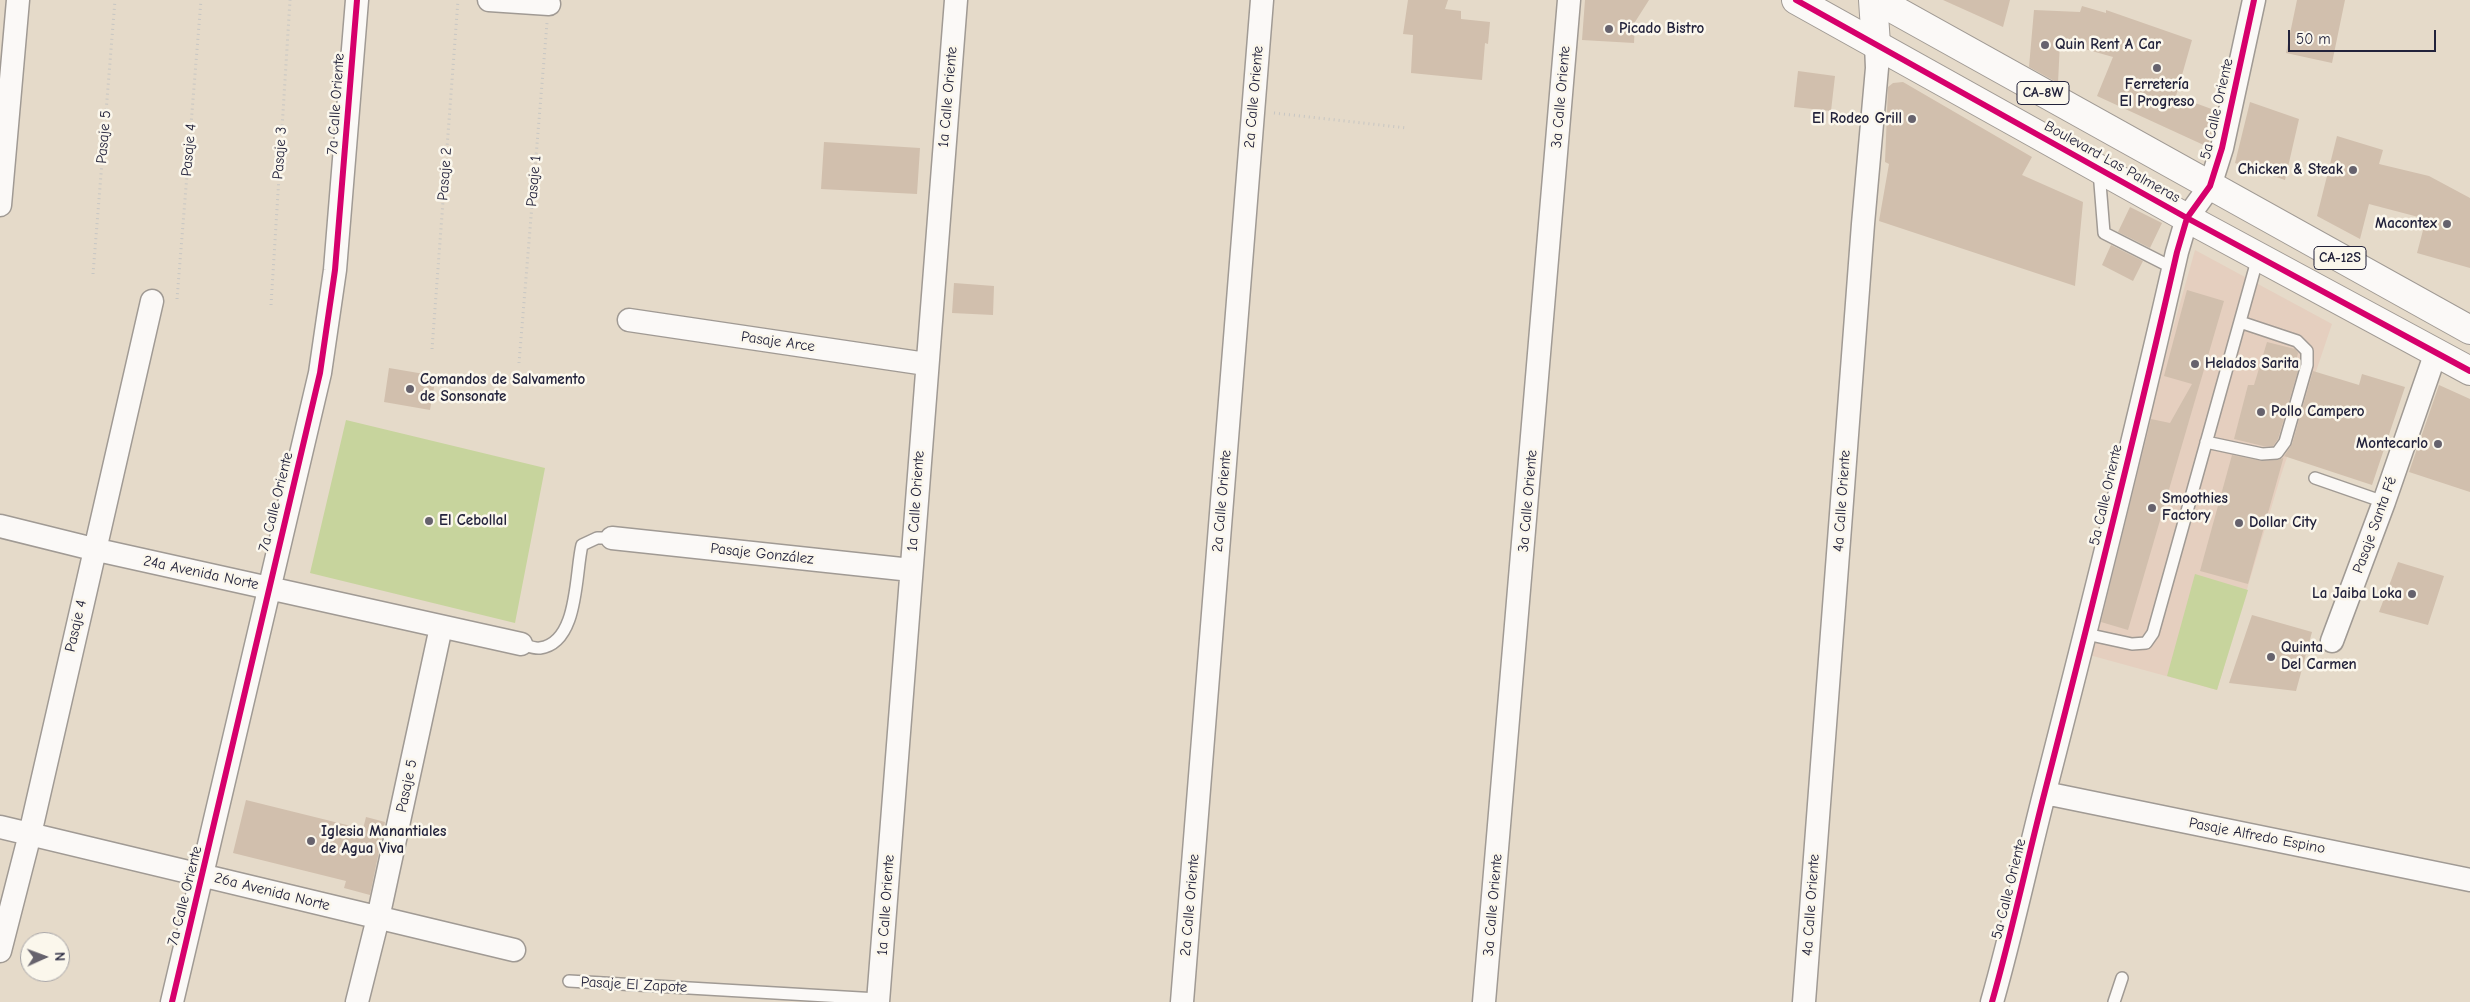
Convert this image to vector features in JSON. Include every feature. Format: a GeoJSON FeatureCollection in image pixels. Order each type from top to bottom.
{"type":"FeatureCollection","features":[{"type":"Feature","properties":{"kind":"main road","name":"Boulevard Las Palmeras"},"geometry":{"type":"LineString","coordinates":[[1796,0],[2187,218],[2470,371]]}},
{"type":"Feature","properties":{"kind":"main road","name":"4a Calle Oriente"},"geometry":{"type":"LineString","coordinates":[[1872,0],[1876,44]]}},
{"type":"Feature","properties":{"kind":"main road","name":"CA-8W"},"geometry":{"type":"LineString","coordinates":[[1877,0],[2210,186]]}},
{"type":"Feature","properties":{"kind":"main road","name":"CA-12S"},"geometry":{"type":"LineString","coordinates":[[2210,186],[2470,330]]}},
{"type":"Feature","properties":{"kind":"street"},"geometry":{"type":"LineString","coordinates":[[0,205],[18,0]]}},
{"type":"Feature","properties":{"kind":"street","name":"7a Calle Oriente"},"geometry":{"type":"LineString","coordinates":[[172,1002],[320,373],[335,270],[356,0]]}},
{"type":"Feature","properties":{"kind":"street"},"geometry":{"type":"LineString","coordinates":[[489,0],[548,4]]}},
{"type":"Feature","properties":{"kind":"street","name":"1a Calle Oriente"},"geometry":{"type":"LineString","coordinates":[[878,1001],[926,364],[956,0]]}},
{"type":"Feature","properties":{"kind":"street","name":"2a Calle Oriente"},"geometry":{"type":"LineString","coordinates":[[1182,1002],[1262,0]]}},
{"type":"Feature","properties":{"kind":"street","name":"3a Calle Oriente"},"geometry":{"type":"LineString","coordinates":[[1484,1002],[1569,0]]}},
{"type":"Feature","properties":{"kind":"street","name":"5a Calle Oriente"},"geometry":{"type":"LineString","coordinates":[[1992,1002],[2016,919],[2173,268],[2187,218],[2210,186],[2222,148],[2254,0]]}},
{"type":"Feature","properties":{"kind":"street","name":"4a Calle Oriente"},"geometry":{"type":"LineString","coordinates":[[1804,1002],[1863,224],[1877,68],[1876,44]]}},
{"type":"Feature","properties":{"kind":"street","name":"Pasaje 4"},"geometry":{"type":"LineString","coordinates":[[0,951],[30,834],[93,549],[152,301]]}},
{"type":"Feature","properties":{"kind":"street","name":"Pasaje Arce"},"geometry":{"type":"LineString","coordinates":[[629,320],[926,364]]}},
{"type":"Feature","properties":{"kind":"street","name":"Pasaje Santa Fé"},"geometry":{"type":"LineString","coordinates":[[2332,641],[2384,502],[2436,352]]}},
{"type":"Feature","properties":{"kind":"street","name":"24a Avenida Norte"},"geometry":{"type":"LineString","coordinates":[[0,526],[93,549],[521,644]]}},
{"type":"Feature","properties":{"kind":"street","name":"Pasaje González"},"geometry":{"type":"LineString","coordinates":[[612,538],[911,570]]}},
{"type":"Feature","properties":{"kind":"street","name":"Pasaje 5"},"geometry":{"type":"LineString","coordinates":[[357,1002],[378,918],[441,627]]}},
{"type":"Feature","properties":{"kind":"street","name":"Pasaje Alfredo Espino"},"geometry":{"type":"LineString","coordinates":[[2045,793],[2470,880]]}},
{"type":"Feature","properties":{"kind":"street","name":"26a Avenida Norte"},"geometry":{"type":"LineString","coordinates":[[0,827],[514,950]]}},
{"type":"Feature","properties":{"kind":"lane"},"geometry":{"type":"LineString","coordinates":[[2099,169],[2104,233],[2173,268]]}},
{"type":"Feature","properties":{"kind":"lane"},"geometry":{"type":"LineString","coordinates":[[2086,634],[2132,644],[2146,643],[2153,632],[2258,256]]}},
{"type":"Feature","properties":{"kind":"lane"},"geometry":{"type":"LineString","coordinates":[[2206,442],[2262,454],[2277,453],[2285,442],[2305,374],[2307,351],[2297,341],[2240,322]]}},
{"type":"Feature","properties":{"kind":"lane"},"geometry":{"type":"LineString","coordinates":[[2315,478],[2384,502]]}},
{"type":"Feature","properties":{"kind":"lane"},"geometry":{"type":"LineString","coordinates":[[521,644],[539,648],[553,642],[566,628],[572,607],[582,545],[597,538],[612,538]]}},
{"type":"Feature","properties":{"kind":"lane"},"geometry":{"type":"LineString","coordinates":[[2114,1002],[2122,978]]}},
{"type":"Feature","properties":{"kind":"lane","name":"Pasaje El Zapote"},"geometry":{"type":"LineString","coordinates":[[569,981],[878,1001]]}},
{"type":"Feature","properties":{"kind":"path"},"geometry":{"type":"LineString","coordinates":[[1253,111],[1408,128]]}},
{"type":"Feature","properties":{"kind":"shaded area"},"geometry":{"type":"Polygon","coordinates":[[[2195,250],[2332,324],[2281,475],[2217,690],[2082,653],[2195,250]]]}},
{"type":"Feature","properties":{"kind":"green space","name":"El Cebollal"},"geometry":{"type":"Polygon","coordinates":[[[346,420],[545,468],[515,623],[310,573],[346,420]]]}},
{"type":"Feature","properties":{"kind":"green space"},"geometry":{"type":"Polygon","coordinates":[[[2195,574],[2248,590],[2217,690],[2167,676],[2195,574]]]}},
{"type":"Feature","properties":{"kind":"building"},"geometry":{"type":"Polygon","coordinates":[[[1408,0],[1448,0],[1445,9],[1461,11],[1461,19],[1490,22],[1488,44],[1485,43],[1482,80],[1411,73],[1413,35],[1403,34],[1408,0]]]}},
{"type":"Feature","properties":{"kind":"building","name":"Picado Bistro"},"geometry":{"type":"Polygon","coordinates":[[[1585,0],[1649,0],[1635,22],[1634,43],[1582,40],[1585,0]]]}},
{"type":"Feature","properties":{"kind":"building"},"geometry":{"type":"Polygon","coordinates":[[[1943,0],[2010,0],[2003,27],[1943,0]]]}},
{"type":"Feature","properties":{"kind":"building"},"geometry":{"type":"Polygon","coordinates":[[[2297,0],[2345,0],[2332,63],[2286,53],[2297,0]]]}},
{"type":"Feature","properties":{"kind":"building"},"geometry":{"type":"Polygon","coordinates":[[[2082,6],[2106,13],[2106,10],[2192,40],[2176,96],[2217,111],[2208,147],[2097,96],[2113,57],[2060,42],[2058,83],[2029,67],[2034,10],[2080,12],[2082,6]]]}},
{"type":"Feature","properties":{"kind":"building"},"geometry":{"type":"Polygon","coordinates":[[[1798,71],[1835,76],[1831,111],[1794,107],[1798,71]]]}},
{"type":"Feature","properties":{"kind":"building"},"geometry":{"type":"Polygon","coordinates":[[[1903,82],[2032,157],[2022,175],[2083,202],[2075,286],[1879,221],[1889,164],[1885,162],[1888,87],[1893,83],[1903,82]]]}},
{"type":"Feature","properties":{"kind":"building"},"geometry":{"type":"Polygon","coordinates":[[[2250,102],[2299,119],[2285,180],[2235,163],[2250,102]]]}},
{"type":"Feature","properties":{"kind":"building"},"geometry":{"type":"Polygon","coordinates":[[[2337,136],[2383,150],[2379,164],[2429,176],[2470,198],[2470,268],[2417,253],[2426,219],[2369,204],[2360,239],[2317,216],[2337,136]]]}},
{"type":"Feature","properties":{"kind":"building"},"geometry":{"type":"Polygon","coordinates":[[[824,142],[920,148],[917,194],[821,189],[824,142]]]}},
{"type":"Feature","properties":{"kind":"building"},"geometry":{"type":"Polygon","coordinates":[[[2130,207],[2162,223],[2150,248],[2118,232],[2130,207]]]}},
{"type":"Feature","properties":{"kind":"building"},"geometry":{"type":"Polygon","coordinates":[[[2111,245],[2143,261],[2133,281],[2102,265],[2111,245]]]}},
{"type":"Feature","properties":{"kind":"building"},"geometry":{"type":"Polygon","coordinates":[[[954,283],[994,286],[993,315],[952,313],[954,283]]]}},
{"type":"Feature","properties":{"kind":"building"},"geometry":{"type":"Polygon","coordinates":[[[2187,290],[2224,301],[2128,630],[2101,622],[2151,419],[2170,423],[2192,384],[2164,376],[2187,290]]]}},
{"type":"Feature","properties":{"kind":"building","name":"Pollo Campero"},"geometry":{"type":"Polygon","coordinates":[[[2267,342],[2295,349],[2298,353],[2295,366],[2299,367],[2278,439],[2273,446],[2263,446],[2234,439],[2248,385],[2254,385],[2267,342]]]}},
{"type":"Feature","properties":{"kind":"building","name":"Comandos de Salvamento de Sonsonate"},"geometry":{"type":"Polygon","coordinates":[[[389,368],[436,376],[430,410],[384,402],[389,368]]]}},
{"type":"Feature","properties":{"kind":"building"},"geometry":{"type":"Polygon","coordinates":[[[2313,371],[2359,385],[2362,374],[2405,387],[2372,485],[2284,456],[2292,444],[2313,371]]]}},
{"type":"Feature","properties":{"kind":"building","name":"Montecarlo"},"geometry":{"type":"Polygon","coordinates":[[[2439,385],[2470,399],[2470,492],[2409,472],[2439,385]]]}},
{"type":"Feature","properties":{"kind":"building","name":"Dollar City"},"geometry":{"type":"Polygon","coordinates":[[[2232,455],[2262,461],[2278,460],[2284,457],[2248,584],[2200,571],[2232,455]]]}},
{"type":"Feature","properties":{"kind":"building","name":"La Jaiba Loka"},"geometry":{"type":"Polygon","coordinates":[[[2398,562],[2444,576],[2428,625],[2379,612],[2398,562]]]}},
{"type":"Feature","properties":{"kind":"building","name":"Quinta Del Carmen"},"geometry":{"type":"Polygon","coordinates":[[[2252,615],[2312,632],[2296,691],[2229,683],[2252,615]]]}},
{"type":"Feature","properties":{"kind":"building","name":"Iglesia Manantiales de Agua Viva"},"geometry":{"type":"Polygon","coordinates":[[[246,800],[363,829],[366,817],[385,822],[370,895],[344,888],[346,881],[233,853],[246,800]]]}},
{"type":"Feature","properties":{"kind":"cycle path"},"geometry":{"type":"LineString","coordinates":[[172,1002],[320,373],[335,270],[357,0]]}},
{"type":"Feature","properties":{"kind":"cycle path"},"geometry":{"type":"LineString","coordinates":[[1796,0],[2187,218],[2470,371]]}},
{"type":"Feature","properties":{"kind":"cycle path"},"geometry":{"type":"LineString","coordinates":[[1992,1002],[2113,522],[2177,252],[2187,218],[2210,186],[2222,148],[2254,0]]}},
{"type":"Feature","properties":{"kind":"place","name":"Picado Bistro"},"geometry":{"type":"Point","coordinates":[1609,29]}},
{"type":"Feature","properties":{"kind":"place","name":"Quin Rent A Car"},"geometry":{"type":"Point","coordinates":[2045,45]}},
{"type":"Feature","properties":{"kind":"place","name":"Ferretería El Progreso"},"geometry":{"type":"Point","coordinates":[2157,68]}},
{"type":"Feature","properties":{"kind":"place","name":"El Rodeo Grill"},"geometry":{"type":"Point","coordinates":[1912,119]}},
{"type":"Feature","properties":{"kind":"place","name":"Chicken & Steak"},"geometry":{"type":"Point","coordinates":[2353,170]}},
{"type":"Feature","properties":{"kind":"place","name":"Macontex"},"geometry":{"type":"Point","coordinates":[2447,224]}},
{"type":"Feature","properties":{"kind":"place","name":"Helados Sarita"},"geometry":{"type":"Point","coordinates":[2195,364]}},
{"type":"Feature","properties":{"kind":"place","name":"Comandos de Salvamento de Sonsonate"},"geometry":{"type":"Point","coordinates":[410,389]}},
{"type":"Feature","properties":{"kind":"place","name":"Pollo Campero"},"geometry":{"type":"Point","coordinates":[2261,412]}},
{"type":"Feature","properties":{"kind":"place","name":"Montecarlo"},"geometry":{"type":"Point","coordinates":[2438,444]}},
{"type":"Feature","properties":{"kind":"place","name":"Smoothies Factory"},"geometry":{"type":"Point","coordinates":[2152,508]}},
{"type":"Feature","properties":{"kind":"place","name":"El Cebollal"},"geometry":{"type":"Point","coordinates":[429,521]}},
{"type":"Feature","properties":{"kind":"place","name":"Dollar City"},"geometry":{"type":"Point","coordinates":[2239,523]}},
{"type":"Feature","properties":{"kind":"place","name":"La Jaiba Loka"},"geometry":{"type":"Point","coordinates":[2412,594]}},
{"type":"Feature","properties":{"kind":"place","name":"Quinta Del Carmen"},"geometry":{"type":"Point","coordinates":[2271,657]}},
{"type":"Feature","properties":{"kind":"place","name":"Iglesia Manantiales de Agua Viva"},"geometry":{"type":"Point","coordinates":[311,841]}}]}
